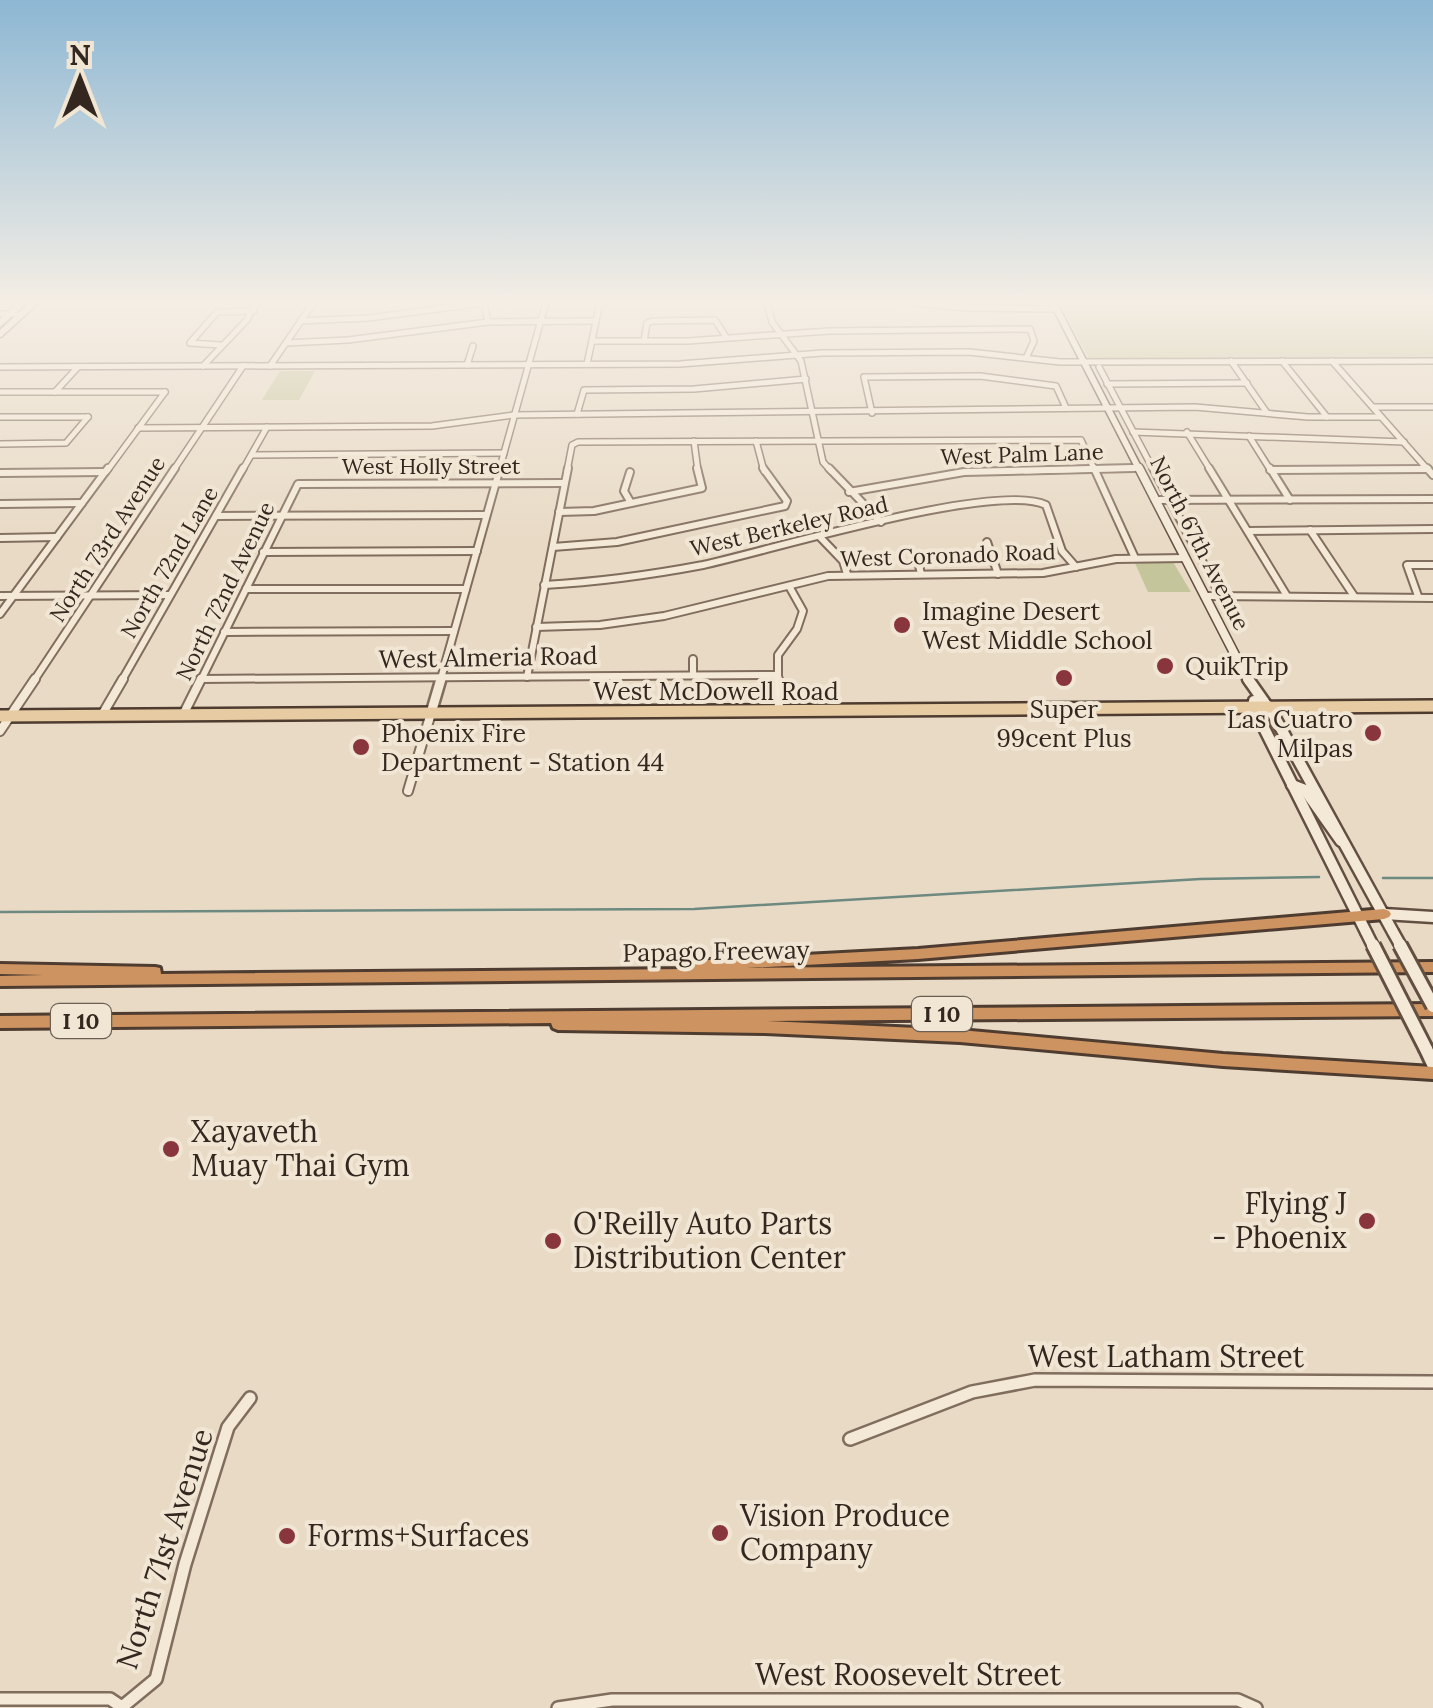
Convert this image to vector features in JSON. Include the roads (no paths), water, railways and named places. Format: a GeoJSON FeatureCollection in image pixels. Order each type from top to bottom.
{"type":"FeatureCollection","features":[{"type":"Feature","properties":{"kind":"highway"},"geometry":{"type":"LineString","coordinates":[[579,975],[918,954],[1392,914]]}},
{"type":"Feature","properties":{"kind":"highway","name":"Papago Freeway"},"geometry":{"type":"LineString","coordinates":[[0,981],[1433,968]]}},
{"type":"Feature","properties":{"kind":"highway"},"geometry":{"type":"LineString","coordinates":[[0,969],[102,969],[292,979]]}},
{"type":"Feature","properties":{"kind":"highway","name":"I 10"},"geometry":{"type":"LineString","coordinates":[[0,1022],[1433,1008]]}},
{"type":"Feature","properties":{"kind":"highway"},"geometry":{"type":"LineString","coordinates":[[451,1018],[580,1026],[765,1027],[960,1036],[1433,1074]]}},
{"type":"Feature","properties":{"kind":"highway"},"geometry":{"type":"LineString","coordinates":[[0,1030],[162,1020]]}},
{"type":"Feature","properties":{"kind":"main road","name":"North 67th Avenue"},"geometry":{"type":"LineString","coordinates":[[1094,382],[1205,596],[1326,854],[1433,1064]]}},
{"type":"Feature","properties":{"kind":"main road","name":"West McDowell Road"},"geometry":{"type":"LineString","coordinates":[[5,716],[779,711],[1254,701],[1268,706],[1433,706]]}},
{"type":"Feature","properties":{"kind":"main road"},"geometry":{"type":"LineString","coordinates":[[1268,706],[1371,888],[1392,914],[1393,932],[1433,1008]]}},
{"type":"Feature","properties":{"kind":"main road"},"geometry":{"type":"LineString","coordinates":[[1292,784],[1304,790],[1330,831],[1352,853]]}},
{"type":"Feature","properties":{"kind":"main road"},"geometry":{"type":"LineString","coordinates":[[1392,914],[1433,916]]}},
{"type":"Feature","properties":{"kind":"street"},"geometry":{"type":"LineString","coordinates":[[55,392],[64,382]]}},
{"type":"Feature","properties":{"kind":"street","name":"North 73rd Avenue"},"geometry":{"type":"LineString","coordinates":[[0,731],[5,716],[232,382]]}},
{"type":"Feature","properties":{"kind":"street"},"geometry":{"type":"LineString","coordinates":[[408,791],[524,382]]}},
{"type":"Feature","properties":{"kind":"street"},"geometry":{"type":"LineString","coordinates":[[578,414],[584,390],[694,389],[785,382]]}},
{"type":"Feature","properties":{"kind":"street"},"geometry":{"type":"LineString","coordinates":[[806,382],[823,462],[881,522]]}},
{"type":"Feature","properties":{"kind":"street"},"geometry":{"type":"LineString","coordinates":[[865,382],[872,413]]}},
{"type":"Feature","properties":{"kind":"street"},"geometry":{"type":"LineString","coordinates":[[1023,382],[1056,386],[1066,408]]}},
{"type":"Feature","properties":{"kind":"street"},"geometry":{"type":"LineString","coordinates":[[1299,382],[1327,417]]}},
{"type":"Feature","properties":{"kind":"street"},"geometry":{"type":"LineString","coordinates":[[1350,382],[1430,472]]}},
{"type":"Feature","properties":{"kind":"street"},"geometry":{"type":"LineString","coordinates":[[1108,384],[1247,383],[1267,413]]}},
{"type":"Feature","properties":{"kind":"street","name":"North 67th Avenue"},"geometry":{"type":"LineString","coordinates":[[1108,384],[1228,610]]}},
{"type":"Feature","properties":{"kind":"street"},"geometry":{"type":"LineString","coordinates":[[0,392],[165,392],[0,614]]}},
{"type":"Feature","properties":{"kind":"street"},"geometry":{"type":"LineString","coordinates":[[931,404],[934,413]]}},
{"type":"Feature","properties":{"kind":"street"},"geometry":{"type":"LineString","coordinates":[[998,404],[1002,412]]}},
{"type":"Feature","properties":{"kind":"street"},"geometry":{"type":"LineString","coordinates":[[138,428],[437,426],[514,415],[934,413],[1066,408],[1195,407],[1327,417],[1381,416]]}},
{"type":"Feature","properties":{"kind":"street"},"geometry":{"type":"LineString","coordinates":[[1373,407],[1431,409]]}},
{"type":"Feature","properties":{"kind":"street"},"geometry":{"type":"LineString","coordinates":[[0,417],[88,417],[66,443],[0,444]]}},
{"type":"Feature","properties":{"kind":"street","name":"North 72nd Lane"},"geometry":{"type":"LineString","coordinates":[[102,715],[267,427]]}},
{"type":"Feature","properties":{"kind":"street"},"geometry":{"type":"LineString","coordinates":[[1133,432],[1404,442]]}},
{"type":"Feature","properties":{"kind":"street"},"geometry":{"type":"LineString","coordinates":[[1187,432],[1287,596]]}},
{"type":"Feature","properties":{"kind":"street"},"geometry":{"type":"LineString","coordinates":[[1248,436],[1290,500]]}},
{"type":"Feature","properties":{"kind":"street"},"geometry":{"type":"LineString","coordinates":[[527,677],[574,443],[1081,440],[1135,558]]}},
{"type":"Feature","properties":{"kind":"street"},"geometry":{"type":"LineString","coordinates":[[559,512],[594,510],[704,486],[694,441]]}},
{"type":"Feature","properties":{"kind":"street"},"geometry":{"type":"LineString","coordinates":[[552,547],[631,540],[788,504],[767,477],[756,441]]}},
{"type":"Feature","properties":{"kind":"street"},"geometry":{"type":"LineString","coordinates":[[252,455],[504,453]]}},
{"type":"Feature","properties":{"kind":"street","name":"West Palm Lane"},"geometry":{"type":"LineString","coordinates":[[850,492],[909,479],[995,469],[1138,468]]}},
{"type":"Feature","properties":{"kind":"street"},"geometry":{"type":"LineString","coordinates":[[1270,470],[1430,472]]}},
{"type":"Feature","properties":{"kind":"street"},"geometry":{"type":"LineString","coordinates":[[900,471],[909,479]]}},
{"type":"Feature","properties":{"kind":"street"},"geometry":{"type":"LineString","coordinates":[[0,473],[105,472]]}},
{"type":"Feature","properties":{"kind":"street"},"geometry":{"type":"LineString","coordinates":[[630,472],[624,490],[630,502]]}},
{"type":"Feature","properties":{"kind":"street","name":"West Holly Street"},"geometry":{"type":"LineString","coordinates":[[298,484],[564,483]]}},
{"type":"Feature","properties":{"kind":"street","name":"North 72nd Avenue"},"geometry":{"type":"LineString","coordinates":[[183,715],[298,484]]}},
{"type":"Feature","properties":{"kind":"street"},"geometry":{"type":"LineString","coordinates":[[1155,500],[1433,499]]}},
{"type":"Feature","properties":{"kind":"street","name":"West Berkeley Road"},"geometry":{"type":"LineString","coordinates":[[544,586],[624,580],[964,505],[1042,502],[1062,551],[1076,567]]}},
{"type":"Feature","properties":{"kind":"street"},"geometry":{"type":"LineString","coordinates":[[0,504],[82,504]]}},
{"type":"Feature","properties":{"kind":"street"},"geometry":{"type":"LineString","coordinates":[[216,516],[486,514]]}},
{"type":"Feature","properties":{"kind":"street"},"geometry":{"type":"LineString","coordinates":[[1247,531],[1433,529]]}},
{"type":"Feature","properties":{"kind":"street"},"geometry":{"type":"LineString","coordinates":[[1310,530],[1354,596]]}},
{"type":"Feature","properties":{"kind":"street"},"geometry":{"type":"LineString","coordinates":[[0,538],[56,537]]}},
{"type":"Feature","properties":{"kind":"street"},"geometry":{"type":"LineString","coordinates":[[820,537],[843,561],[847,574]]}},
{"type":"Feature","properties":{"kind":"street"},"geometry":{"type":"LineString","coordinates":[[987,542],[998,574]]}},
{"type":"Feature","properties":{"kind":"street"},"geometry":{"type":"LineString","coordinates":[[263,552],[476,551]]}},
{"type":"Feature","properties":{"kind":"street"},"geometry":{"type":"LineString","coordinates":[[917,557],[921,574]]}},
{"type":"Feature","properties":{"kind":"street","name":"West Coronado Road"},"geometry":{"type":"LineString","coordinates":[[536,627],[647,619],[847,574],[998,574],[1135,558],[1185,558]]}},
{"type":"Feature","properties":{"kind":"street"},"geometry":{"type":"LineString","coordinates":[[1418,596],[1407,565],[1433,565]]}},
{"type":"Feature","properties":{"kind":"street"},"geometry":{"type":"LineString","coordinates":[[779,711],[778,655],[802,617],[801,602],[789,586]]}},
{"type":"Feature","properties":{"kind":"street"},"geometry":{"type":"LineString","coordinates":[[246,589],[466,589]]}},
{"type":"Feature","properties":{"kind":"street"},"geometry":{"type":"LineString","coordinates":[[0,596],[170,595]]}},
{"type":"Feature","properties":{"kind":"street"},"geometry":{"type":"LineString","coordinates":[[1205,596],[1433,598]]}},
{"type":"Feature","properties":{"kind":"street"},"geometry":{"type":"LineString","coordinates":[[224,632],[454,631]]}},
{"type":"Feature","properties":{"kind":"street"},"geometry":{"type":"LineString","coordinates":[[692,659],[693,674]]}},
{"type":"Feature","properties":{"kind":"street","name":"West Almeria Road"},"geometry":{"type":"LineString","coordinates":[[200,679],[776,674]]}},
{"type":"Feature","properties":{"kind":"street","name":"West Latham Street"},"geometry":{"type":"LineString","coordinates":[[850,1439],[972,1392],[1035,1380],[1433,1382]]}},
{"type":"Feature","properties":{"kind":"street","name":"North 71st Avenue"},"geometry":{"type":"LineString","coordinates":[[122,1708],[156,1680],[185,1564],[228,1428],[250,1398]]}},
{"type":"Feature","properties":{"kind":"street"},"geometry":{"type":"LineString","coordinates":[[0,1699],[110,1699],[122,1708]]}},
{"type":"Feature","properties":{"kind":"street","name":"West Roosevelt Street"},"geometry":{"type":"LineString","coordinates":[[558,1708],[601,1700],[898,1704],[1238,1700],[1256,1708]]}},
{"type":"Feature","properties":{"kind":"waterway"},"geometry":{"type":"LineString","coordinates":[[0,912],[694,909],[1200,879],[1319,877]]}},
{"type":"Feature","properties":{"kind":"waterway"},"geometry":{"type":"LineString","coordinates":[[1383,878],[1433,878]]}},
{"type":"Feature","properties":{"kind":"place","name":"Imagine Desert West Middle School"},"geometry":{"type":"Point","coordinates":[902,625]}},
{"type":"Feature","properties":{"kind":"place","name":"QuikTrip"},"geometry":{"type":"Point","coordinates":[1165,666]}},
{"type":"Feature","properties":{"kind":"place","name":"Super 99cent Plus"},"geometry":{"type":"Point","coordinates":[1064,678]}},
{"type":"Feature","properties":{"kind":"place","name":"Las Cuatro Milpas"},"geometry":{"type":"Point","coordinates":[1373,733]}},
{"type":"Feature","properties":{"kind":"place","name":"Phoenix Fire Department - Station 44"},"geometry":{"type":"Point","coordinates":[361,747]}},
{"type":"Feature","properties":{"kind":"place","name":"Xayaveth Muay Thai Gym"},"geometry":{"type":"Point","coordinates":[171,1149]}},
{"type":"Feature","properties":{"kind":"place","name":"Flying J - Phoenix"},"geometry":{"type":"Point","coordinates":[1367,1221]}},
{"type":"Feature","properties":{"kind":"place","name":"O'Reilly Auto Parts Distribution Center"},"geometry":{"type":"Point","coordinates":[553,1241]}},
{"type":"Feature","properties":{"kind":"place","name":"Vision Produce Company"},"geometry":{"type":"Point","coordinates":[720,1533]}},
{"type":"Feature","properties":{"kind":"place","name":"Forms+Surfaces"},"geometry":{"type":"Point","coordinates":[287,1536]}}]}
